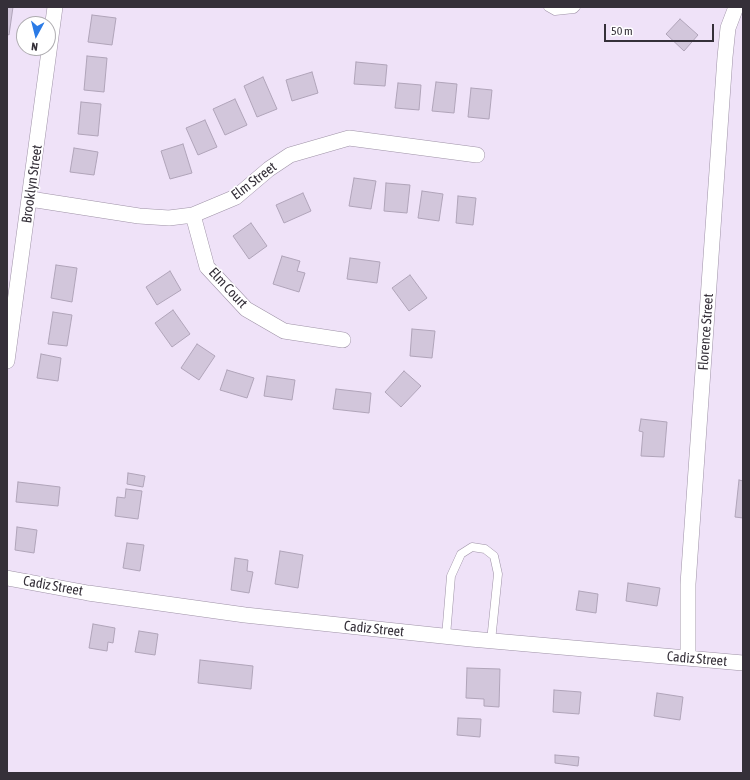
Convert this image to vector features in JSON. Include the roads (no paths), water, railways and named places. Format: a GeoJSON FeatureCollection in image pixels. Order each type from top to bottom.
{"type":"FeatureCollection","features":[{"type":"Feature","properties":{"kind":"street","name":"Brooklyn Street"},"geometry":{"type":"LineString","coordinates":[[7,361],[55,7]]}},
{"type":"Feature","properties":{"kind":"street","name":"Florence Street"},"geometry":{"type":"LineString","coordinates":[[688,658],[688,584],[724,64],[728,28],[736,7]]}},
{"type":"Feature","properties":{"kind":"street","name":"Elm Street"},"geometry":{"type":"LineString","coordinates":[[30,199],[139,216],[169,218],[193,216],[236,197],[269,168],[290,155],[348,138],[477,155]]}},
{"type":"Feature","properties":{"kind":"street","name":"Elm Court"},"geometry":{"type":"LineString","coordinates":[[193,216],[207,267],[246,309],[284,331],[343,340]]}},
{"type":"Feature","properties":{"kind":"street","name":"Cadiz Street"},"geometry":{"type":"LineString","coordinates":[[7,578],[186,607],[491,641],[743,663]]}},
{"type":"Feature","properties":{"kind":"lane"},"geometry":{"type":"LineString","coordinates":[[548,7],[555,10],[574,9],[576,7]]}},
{"type":"Feature","properties":{"kind":"lane"},"geometry":{"type":"LineString","coordinates":[[446,636],[451,576],[460,554],[472,547],[485,549],[494,556],[498,574],[491,641]]}}]}
